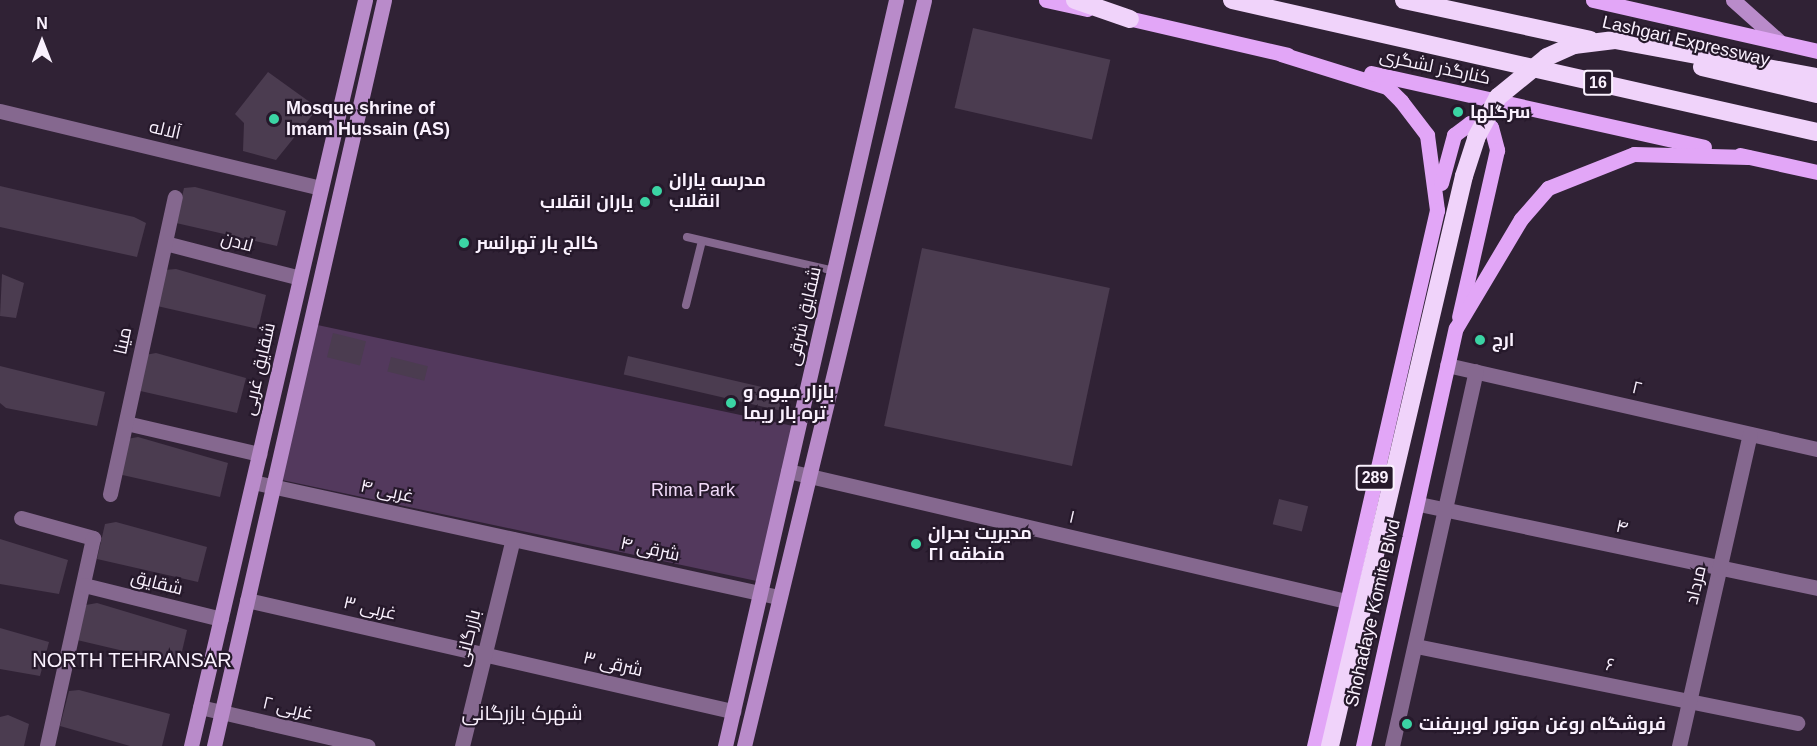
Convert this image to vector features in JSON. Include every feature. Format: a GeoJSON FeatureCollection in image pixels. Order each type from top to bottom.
{"type":"FeatureCollection","features":[{"type":"Feature","properties":{"kind":"highway"},"geometry":{"type":"LineString","coordinates":[[1075,0],[1130,19]]}},
{"type":"Feature","properties":{"kind":"highway","name":"16"},"geometry":{"type":"LineString","coordinates":[[1232,0],[1817,132]]}},
{"type":"Feature","properties":{"kind":"highway","name":"Lashgari Expressway"},"geometry":{"type":"LineString","coordinates":[[1404,0],[1817,94]]}},
{"type":"Feature","properties":{"kind":"highway"},"geometry":{"type":"LineString","coordinates":[[1330,746],[1464,176],[1476,138],[1498,97],[1527,69],[1574,45],[1642,43],[1817,77]]}},
{"type":"Feature","properties":{"kind":"main road","name":"کنارگذر لشگری"},"geometry":{"type":"LineString","coordinates":[[1046,0],[1817,172]]}},
{"type":"Feature","properties":{"kind":"main road"},"geometry":{"type":"LineString","coordinates":[[1593,0],[1624,3],[1817,51]]}},
{"type":"Feature","properties":{"kind":"main road","name":"Shohadaye Komite Blvd"},"geometry":{"type":"LineString","coordinates":[[1281,54],[1387,87],[1427,135],[1437,210],[1314,746]]}},
{"type":"Feature","properties":{"kind":"main road"},"geometry":{"type":"LineString","coordinates":[[1437,210],[1442,168],[1454,135],[1470,123],[1491,127],[1497,150],[1456,328]]}},
{"type":"Feature","properties":{"kind":"main road","name":"Shohadaye Komite Blvd"},"geometry":{"type":"LineString","coordinates":[[1363,746],[1419,504],[1456,328],[1521,219],[1548,188],[1634,154],[1749,156]]}},
{"type":"Feature","properties":{"kind":"street","name":"شقایق غربی"},"geometry":{"type":"LineString","coordinates":[[191,746],[365,0]]}},
{"type":"Feature","properties":{"kind":"street"},"geometry":{"type":"LineString","coordinates":[[214,746],[384,0]]}},
{"type":"Feature","properties":{"kind":"street","name":"شقایق شرقی"},"geometry":{"type":"LineString","coordinates":[[725,746],[896,0]]}},
{"type":"Feature","properties":{"kind":"street"},"geometry":{"type":"LineString","coordinates":[[1733,0],[1779,41]]}},
{"type":"Feature","properties":{"kind":"street"},"geometry":{"type":"LineString","coordinates":[[744,746],[807,474],[921,4]]}},
{"type":"Feature","properties":{"kind":"street","name":"آلاله"},"geometry":{"type":"LineString","coordinates":[[0,111],[321,188]]}},
{"type":"Feature","properties":{"kind":"street"},"geometry":{"type":"LineString","coordinates":[[337,119],[356,123]]}},
{"type":"Feature","properties":{"kind":"street","name":"مینا"},"geometry":{"type":"LineString","coordinates":[[110,494],[175,197]]}},
{"type":"Feature","properties":{"kind":"street","name":"لادن"},"geometry":{"type":"LineString","coordinates":[[165,243],[300,278]]}},
{"type":"Feature","properties":{"kind":"street","name":"۲"},"geometry":{"type":"LineString","coordinates":[[1447,365],[1817,449]]}},
{"type":"Feature","properties":{"kind":"street"},"geometry":{"type":"LineString","coordinates":[[1392,746],[1448,509],[1476,371]]}},
{"type":"Feature","properties":{"kind":"street"},"geometry":{"type":"LineString","coordinates":[[126,423],[259,453]]}},
{"type":"Feature","properties":{"kind":"street","name":"مرداد"},"geometry":{"type":"LineString","coordinates":[[1679,746],[1750,434]]}},
{"type":"Feature","properties":{"kind":"street","name":"۱"},"geometry":{"type":"LineString","coordinates":[[788,471],[1346,601]]}},
{"type":"Feature","properties":{"kind":"street","name":"۴ غربی"},"geometry":{"type":"LineString","coordinates":[[253,482],[513,539]]}},
{"type":"Feature","properties":{"kind":"street","name":"۴"},"geometry":{"type":"LineString","coordinates":[[1419,504],[1817,588]]}},
{"type":"Feature","properties":{"kind":"street"},"geometry":{"type":"LineString","coordinates":[[21,518],[93,538],[47,746]]}},
{"type":"Feature","properties":{"kind":"street","name":"۴ شرقی"},"geometry":{"type":"LineString","coordinates":[[513,539],[778,597]]}},
{"type":"Feature","properties":{"kind":"street","name":"بازرگانی"},"geometry":{"type":"LineString","coordinates":[[462,746],[513,539]]}},
{"type":"Feature","properties":{"kind":"street","name":"شقایق"},"geometry":{"type":"LineString","coordinates":[[84,585],[221,620]]}},
{"type":"Feature","properties":{"kind":"street","name":"۳ غربی"},"geometry":{"type":"LineString","coordinates":[[247,600],[484,654]]}},
{"type":"Feature","properties":{"kind":"street","name":"۶"},"geometry":{"type":"LineString","coordinates":[[1416,646],[1797,723]]}},
{"type":"Feature","properties":{"kind":"street","name":"۳ شرقی"},"geometry":{"type":"LineString","coordinates":[[484,654],[733,711]]}},
{"type":"Feature","properties":{"kind":"street","name":"۲ غربی"},"geometry":{"type":"LineString","coordinates":[[200,707],[368,746]]}},
{"type":"Feature","properties":{"kind":"lane"},"geometry":{"type":"LineString","coordinates":[[687,237],[834,271]]}},
{"type":"Feature","properties":{"kind":"lane"},"geometry":{"type":"LineString","coordinates":[[686,305],[702,241]]}},
{"type":"Feature","properties":{"kind":"green space","name":"Rima Park"},"geometry":{"type":"Polygon","coordinates":[[[308,323],[793,426],[760,582],[275,479],[308,323]]]}},
{"type":"Feature","properties":{"kind":"building"},"geometry":{"type":"Polygon","coordinates":[[[973,28],[1110,60],[1092,140],[955,108],[973,28]]]}},
{"type":"Feature","properties":{"kind":"building","name":"Mosque shrine of Imam Hussain (AS)"},"geometry":{"type":"Polygon","coordinates":[[[268,72],[318,108],[276,160],[243,151],[244,123],[235,114],[268,72]]]}},
{"type":"Feature","properties":{"kind":"building"},"geometry":{"type":"Polygon","coordinates":[[[0,186],[134,217],[146,223],[137,257],[0,227],[0,186]]]}},
{"type":"Feature","properties":{"kind":"building"},"geometry":{"type":"Polygon","coordinates":[[[195,187],[286,211],[277,246],[176,223],[184,188],[195,187]]]}},
{"type":"Feature","properties":{"kind":"building"},"geometry":{"type":"Polygon","coordinates":[[[922,248],[1110,288],[1072,466],[884,426],[922,248]]]}},
{"type":"Feature","properties":{"kind":"building"},"geometry":{"type":"Polygon","coordinates":[[[176,269],[266,295],[258,329],[157,306],[165,270],[176,269]]]}},
{"type":"Feature","properties":{"kind":"building"},"geometry":{"type":"Polygon","coordinates":[[[2,274],[24,283],[16,318],[0,316],[2,274]]]}},
{"type":"Feature","properties":{"kind":"building"},"geometry":{"type":"Polygon","coordinates":[[[333,333],[366,341],[360,365],[327,357],[333,333]]]}},
{"type":"Feature","properties":{"kind":"building"},"geometry":{"type":"Polygon","coordinates":[[[156,353],[246,378],[237,413],[136,390],[145,355],[156,353]]]}},
{"type":"Feature","properties":{"kind":"building"},"geometry":{"type":"Polygon","coordinates":[[[628,356],[783,392],[779,410],[624,375],[628,356]]]}},
{"type":"Feature","properties":{"kind":"building"},"geometry":{"type":"Polygon","coordinates":[[[391,357],[428,366],[424,381],[387,372],[391,357]]]}},
{"type":"Feature","properties":{"kind":"building"},"geometry":{"type":"Polygon","coordinates":[[[0,366],[105,392],[97,426],[6,408],[0,403],[0,366]]]}},
{"type":"Feature","properties":{"kind":"building"},"geometry":{"type":"Polygon","coordinates":[[[138,437],[228,463],[220,497],[118,474],[127,439],[138,437]]]}},
{"type":"Feature","properties":{"kind":"building"},"geometry":{"type":"Polygon","coordinates":[[[1279,499],[1308,506],[1302,531],[1273,524],[1279,499]]]}},
{"type":"Feature","properties":{"kind":"building"},"geometry":{"type":"Polygon","coordinates":[[[116,522],[207,547],[198,582],[97,559],[105,524],[116,522]]]}},
{"type":"Feature","properties":{"kind":"building"},"geometry":{"type":"Polygon","coordinates":[[[0,539],[68,560],[59,594],[0,584],[0,539]]]}},
{"type":"Feature","properties":{"kind":"building"},"geometry":{"type":"Polygon","coordinates":[[[97,603],[187,630],[179,664],[77,640],[86,605],[97,603]]]}},
{"type":"Feature","properties":{"kind":"building"},"geometry":{"type":"Polygon","coordinates":[[[0,628],[49,642],[40,676],[0,669],[0,628]]]}},
{"type":"Feature","properties":{"kind":"building"},"geometry":{"type":"Polygon","coordinates":[[[79,690],[170,714],[162,746],[130,746],[60,726],[69,691],[79,690]]]}},
{"type":"Feature","properties":{"kind":"building"},"geometry":{"type":"Polygon","coordinates":[[[8,715],[29,724],[24,746],[0,746],[0,717],[8,715]]]}},
{"type":"Feature","properties":{"kind":"place","name":"سرگلها"},"geometry":{"type":"Point","coordinates":[1458,112]}},
{"type":"Feature","properties":{"kind":"place","name":"Mosque shrine of Imam Hussain (AS)"},"geometry":{"type":"Point","coordinates":[274,119]}},
{"type":"Feature","properties":{"kind":"place","name":"مدرسه یاران انقلاب"},"geometry":{"type":"Point","coordinates":[657,191]}},
{"type":"Feature","properties":{"kind":"place","name":"یاران انقلاب"},"geometry":{"type":"Point","coordinates":[645,202]}},
{"type":"Feature","properties":{"kind":"place","name":"کالج بار تهرانسر"},"geometry":{"type":"Point","coordinates":[464,243]}},
{"type":"Feature","properties":{"kind":"place","name":"ارج"},"geometry":{"type":"Point","coordinates":[1480,340]}},
{"type":"Feature","properties":{"kind":"place","name":"بازار میوه و تره بار ریما"},"geometry":{"type":"Point","coordinates":[731,403]}},
{"type":"Feature","properties":{"kind":"place","name":"مدیریت بحران منطقه ۲۱"},"geometry":{"type":"Point","coordinates":[916,544]}},
{"type":"Feature","properties":{"kind":"place","name":"فروشگاه روغن موتور لوبریفنت"},"geometry":{"type":"Point","coordinates":[1407,724]}},
{"type":"Feature","properties":{"kind":"district","name":"NORTH TEHRANSAR"},"geometry":{"type":"Point","coordinates":[132,660]}},
{"type":"Feature","properties":{"kind":"district","name":"شهرک بازرگانی"},"geometry":{"type":"Point","coordinates":[522,713]}}]}
